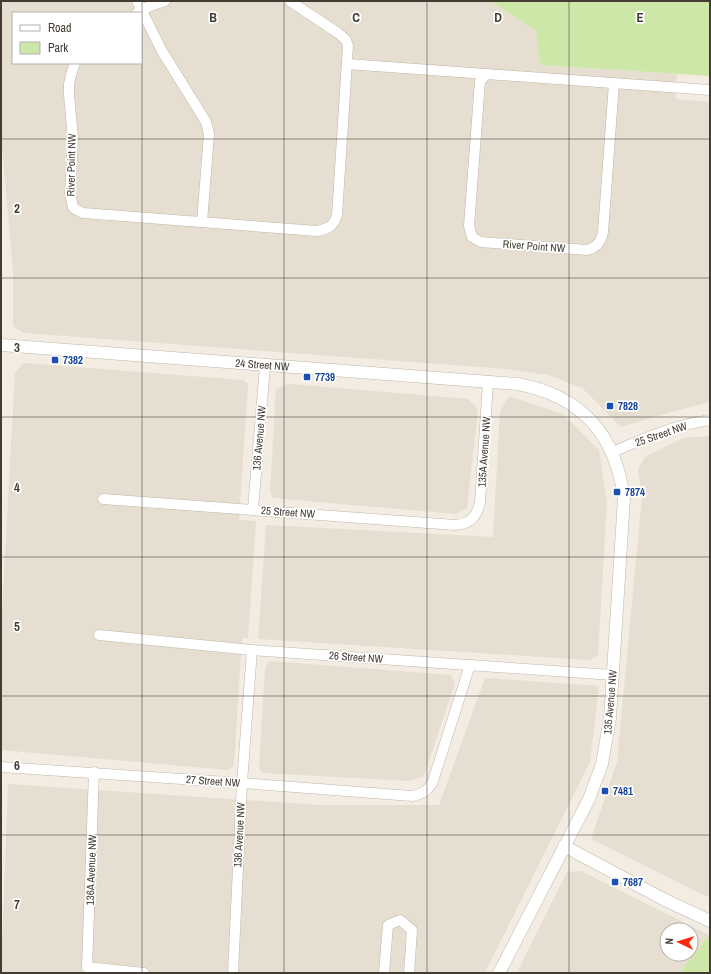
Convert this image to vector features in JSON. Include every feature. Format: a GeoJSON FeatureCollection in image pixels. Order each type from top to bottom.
{"type":"FeatureCollection","features":[{"type":"Feature","properties":{"kind":"street"},"geometry":{"type":"LineString","coordinates":[[137,1],[140,12],[150,6],[165,1]]}},
{"type":"Feature","properties":{"kind":"street","name":"River Point NW"},"geometry":{"type":"LineString","coordinates":[[75,64],[71,75],[69,95],[72,140],[70,194],[73,207],[75,209],[83,213],[324,230],[330,227],[337,215],[348,46],[346,40],[338,32],[290,1]]}},
{"type":"Feature","properties":{"kind":"street"},"geometry":{"type":"LineString","coordinates":[[142,15],[204,116],[208,128],[202,222]]}},
{"type":"Feature","properties":{"kind":"street"},"geometry":{"type":"LineString","coordinates":[[347,64],[710,90]]}},
{"type":"Feature","properties":{"kind":"street","name":"River Point NW"},"geometry":{"type":"LineString","coordinates":[[486,75],[480,81],[469,226],[472,237],[481,242],[587,250],[597,245],[601,240],[603,232],[614,83]]}},
{"type":"Feature","properties":{"kind":"street","name":"24 Street NW"},"geometry":{"type":"LineString","coordinates":[[1,346],[518,384],[563,398],[587,417]]}},
{"type":"Feature","properties":{"kind":"street","name":"136 Avenue NW"},"geometry":{"type":"LineString","coordinates":[[253,509],[265,366]]}},
{"type":"Feature","properties":{"kind":"street","name":"135A Avenue NW"},"geometry":{"type":"LineString","coordinates":[[472,520],[477,514],[480,502],[488,382]]}},
{"type":"Feature","properties":{"kind":"street","name":"135 Avenue NW"},"geometry":{"type":"LineString","coordinates":[[499,973],[588,799],[602,764],[610,718],[624,499],[619,468],[613,452],[598,428],[587,417]]}},
{"type":"Feature","properties":{"kind":"street","name":"25 Street NW"},"geometry":{"type":"LineString","coordinates":[[613,452],[687,423],[710,420]]}},
{"type":"Feature","properties":{"kind":"street","name":"25 Street NW"},"geometry":{"type":"LineString","coordinates":[[103,499],[455,525],[467,523],[472,520]]}},
{"type":"Feature","properties":{"kind":"street","name":"26 Street NW"},"geometry":{"type":"LineString","coordinates":[[99,635],[252,650],[613,675]]}},
{"type":"Feature","properties":{"kind":"street","name":"136 Avenue NW"},"geometry":{"type":"LineString","coordinates":[[233,973],[242,783],[252,650]]}},
{"type":"Feature","properties":{"kind":"street","name":"27 Street NW"},"geometry":{"type":"LineString","coordinates":[[1,767],[94,772],[412,796],[424,792],[430,788],[470,665]]}},
{"type":"Feature","properties":{"kind":"street","name":"136A Avenue NW"},"geometry":{"type":"LineString","coordinates":[[94,772],[87,967],[144,973]]}},
{"type":"Feature","properties":{"kind":"street"},"geometry":{"type":"LineString","coordinates":[[564,846],[665,900],[710,921]]}},
{"type":"Feature","properties":{"kind":"street"},"geometry":{"type":"LineString","coordinates":[[384,973],[388,925],[400,920],[412,930],[409,973]]}},
{"type":"Feature","properties":{"kind":"shaded area"},"geometry":{"type":"Polygon","coordinates":[[[1,1],[484,1],[495,4],[536,31],[540,65],[677,74],[676,99],[710,102],[710,402],[621,427],[582,388],[549,375],[507,369],[24,333],[13,326],[13,270],[1,135],[1,1]]]}},
{"type":"Feature","properties":{"kind":"shaded area"},"geometry":{"type":"Polygon","coordinates":[[[24,363],[243,380],[248,384],[239,520],[256,521],[248,638],[242,638],[234,765],[228,770],[1,750],[1,629],[15,373],[24,363]]]}},
{"type":"Feature","properties":{"kind":"shaded area"},"geometry":{"type":"Polygon","coordinates":[[[289,384],[468,399],[478,410],[467,508],[456,514],[273,498],[270,492],[276,389],[289,384]]]}},
{"type":"Feature","properties":{"kind":"shaded area"},"geometry":{"type":"Polygon","coordinates":[[[509,396],[563,414],[599,450],[607,502],[598,655],[589,660],[258,639],[266,525],[493,537],[500,412],[509,396]]]}},
{"type":"Feature","properties":{"kind":"shaded area"},"geometry":{"type":"Polygon","coordinates":[[[710,436],[710,898],[591,839],[617,762],[642,497],[638,469],[645,457],[683,438],[710,436]]]}},
{"type":"Feature","properties":{"kind":"shaded area"},"geometry":{"type":"Polygon","coordinates":[[[270,661],[451,675],[455,683],[424,776],[410,781],[262,773],[259,768],[265,668],[270,661]]]}},
{"type":"Feature","properties":{"kind":"shaded area"},"geometry":{"type":"Polygon","coordinates":[[[485,678],[599,686],[590,762],[485,973],[1,973],[8,784],[321,805],[439,805],[485,678]]]}},
{"type":"Feature","properties":{"kind":"shaded area"},"geometry":{"type":"Polygon","coordinates":[[[581,871],[683,922],[659,922],[659,962],[688,962],[680,973],[517,973],[567,872],[581,871]]]}},
{"type":"Feature","properties":{"kind":"shaded area"},"geometry":{"type":"Polygon","coordinates":[[[699,930],[709,935],[699,948],[699,930]]]}},
{"type":"Feature","properties":{"kind":"green space"},"geometry":{"type":"Polygon","coordinates":[[[484,1],[710,1],[710,76],[540,65],[536,31],[495,4],[484,1]]]}},
{"type":"Feature","properties":{"kind":"green space"},"geometry":{"type":"Polygon","coordinates":[[[709,935],[710,969],[707,973],[680,973],[688,962],[699,962],[699,948],[709,935]]]}},
{"type":"Feature","properties":{"kind":"place","name":"7382"},"geometry":{"type":"Point","coordinates":[55,360]}},
{"type":"Feature","properties":{"kind":"place","name":"7739"},"geometry":{"type":"Point","coordinates":[307,377]}},
{"type":"Feature","properties":{"kind":"place","name":"7828"},"geometry":{"type":"Point","coordinates":[610,406]}},
{"type":"Feature","properties":{"kind":"place","name":"7874"},"geometry":{"type":"Point","coordinates":[617,492]}},
{"type":"Feature","properties":{"kind":"place","name":"7481"},"geometry":{"type":"Point","coordinates":[605,791]}},
{"type":"Feature","properties":{"kind":"place","name":"7687"},"geometry":{"type":"Point","coordinates":[615,882]}}]}
